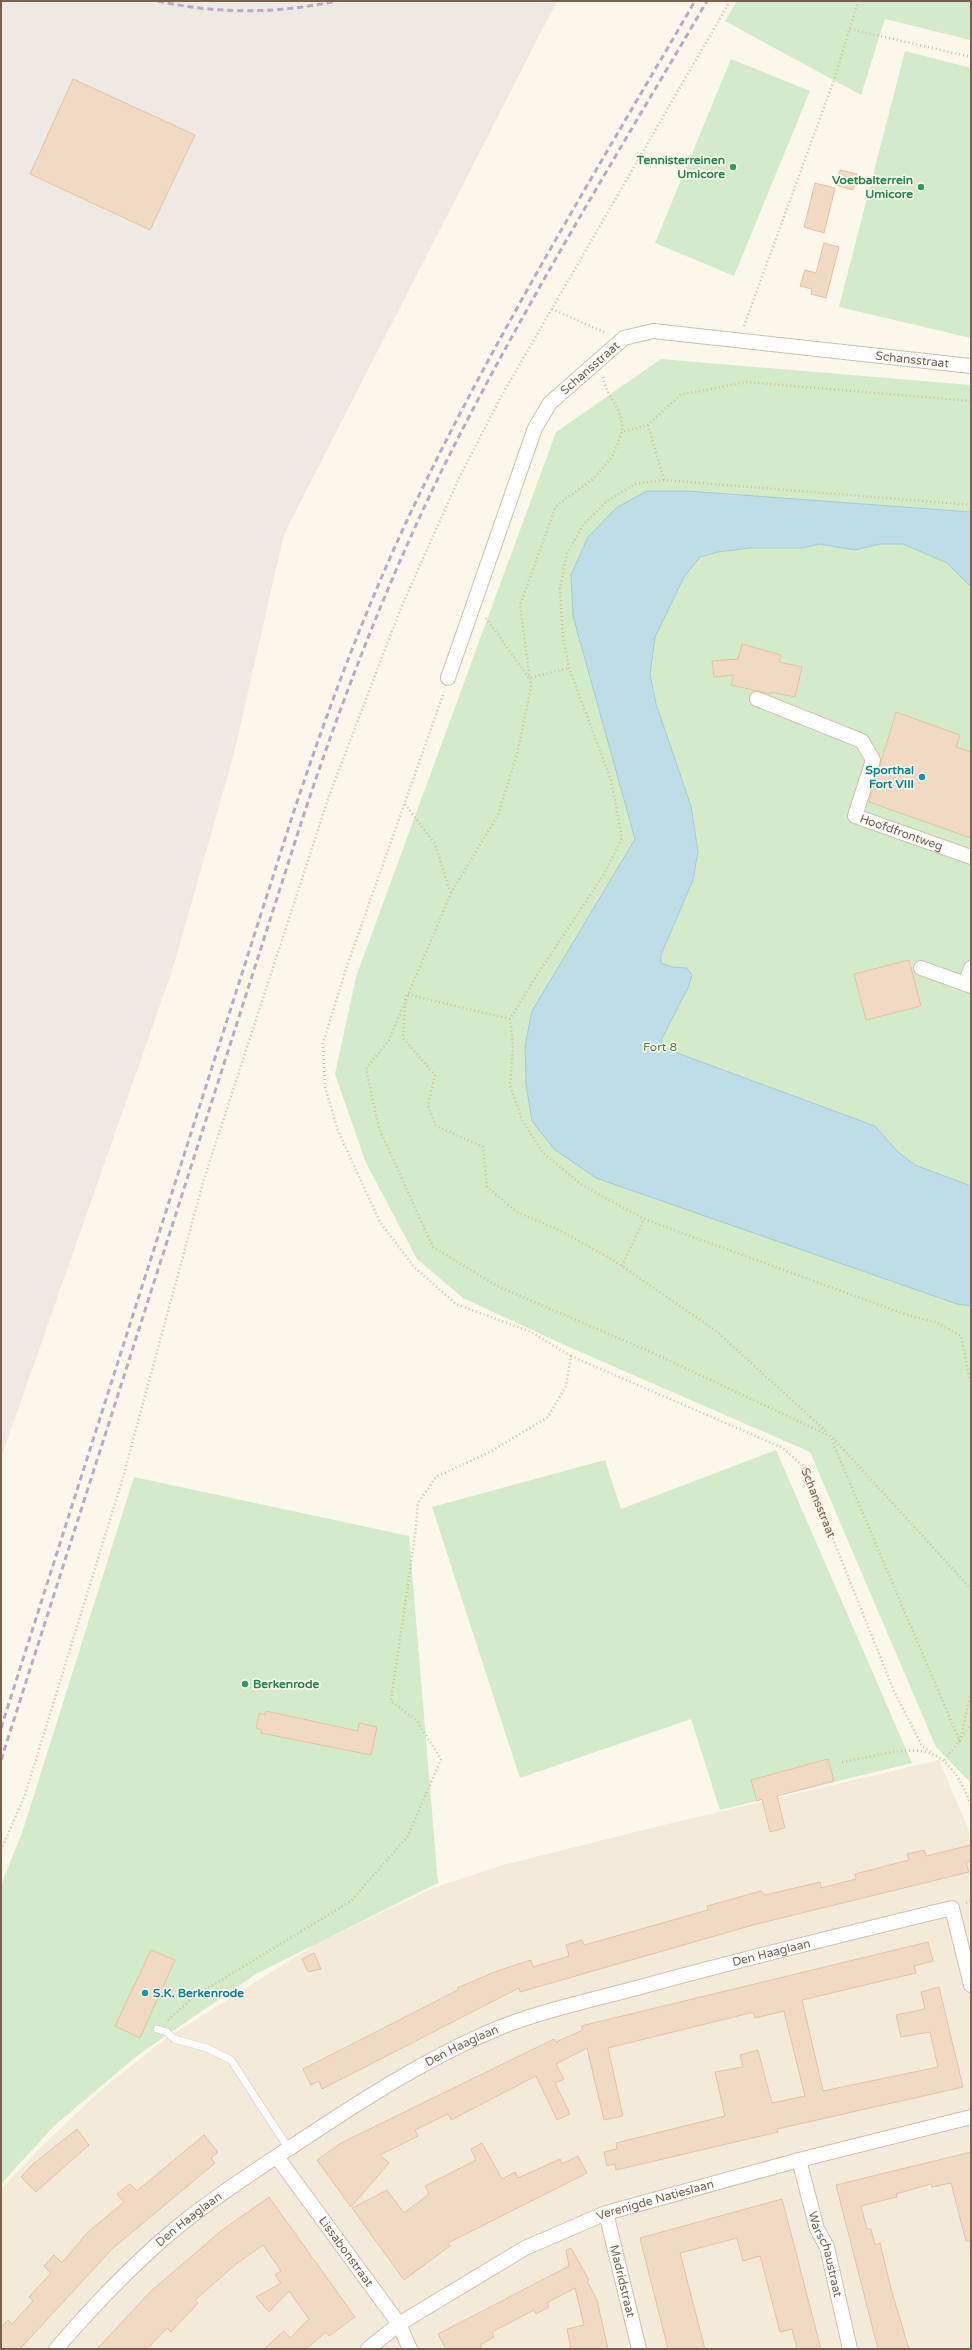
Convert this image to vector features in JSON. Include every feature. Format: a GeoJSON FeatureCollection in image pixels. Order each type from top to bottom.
{"type":"FeatureCollection","features":[{"type":"Feature","properties":{"kind":"street","name":"Schansstraat"},"geometry":{"type":"LineString","coordinates":[[448,678],[535,428],[550,403],[624,338],[653,330],[971,366]]}},
{"type":"Feature","properties":{"kind":"street","name":"Hoofdfrontweg"},"geometry":{"type":"LineString","coordinates":[[758,699],[862,741],[873,760],[856,816],[971,857]]}},
{"type":"Feature","properties":{"kind":"street"},"geometry":{"type":"LineString","coordinates":[[921,968],[968,985],[971,968]]}},
{"type":"Feature","properties":{"kind":"street","name":"Den Haaglaan"},"geometry":{"type":"LineString","coordinates":[[56,2349],[88,2312],[147,2254],[177,2228],[277,2157],[361,2101],[445,2052],[504,2026],[551,2011],[746,1958],[952,1908],[971,1985]]}},
{"type":"Feature","properties":{"kind":"street","name":"Verenigde Natieslaan"},"geometry":{"type":"LineString","coordinates":[[368,2349],[399,2324],[525,2248],[606,2213],[799,2160],[971,2117]]}},
{"type":"Feature","properties":{"kind":"street","name":"Lissabonstraat"},"geometry":{"type":"LineString","coordinates":[[277,2157],[399,2324],[410,2349]]}},
{"type":"Feature","properties":{"kind":"street","name":"Warschaustraat"},"geometry":{"type":"LineString","coordinates":[[799,2160],[817,2229],[827,2248],[850,2349]]}},
{"type":"Feature","properties":{"kind":"street","name":"Madridstraat"},"geometry":{"type":"LineString","coordinates":[[606,2213],[639,2349]]}},
{"type":"Feature","properties":{"kind":"lane"},"geometry":{"type":"LineString","coordinates":[[157,2030],[167,2032],[174,2039],[207,2048],[231,2060],[289,2149]]}},
{"type":"Feature","properties":{"kind":"path"},"geometry":{"type":"LineString","coordinates":[[1,1850],[25,1795],[121,1484],[204,1179],[329,796],[400,610],[460,476],[502,395],[730,1]]}},
{"type":"Feature","properties":{"kind":"path"},"geometry":{"type":"LineString","coordinates":[[739,340],[834,80],[858,1]]}},
{"type":"Feature","properties":{"kind":"path"},"geometry":{"type":"LineString","coordinates":[[850,29],[971,57]]}},
{"type":"Feature","properties":{"kind":"path"},"geometry":{"type":"LineString","coordinates":[[552,309],[586,323],[621,341]]}},
{"type":"Feature","properties":{"kind":"path"},"geometry":{"type":"LineString","coordinates":[[606,355],[602,373],[605,389],[616,406],[623,421],[622,432],[612,457],[593,479],[556,506],[531,571],[520,605],[528,678],[531,687],[517,754],[498,816],[451,893],[406,994],[389,1040],[366,1069],[379,1128],[433,1247],[497,1286],[653,1353],[830,1436],[960,1742]]}},
{"type":"Feature","properties":{"kind":"path"},"geometry":{"type":"LineString","coordinates":[[622,432],[648,424],[680,395],[746,382],[971,401]]}},
{"type":"Feature","properties":{"kind":"path"},"geometry":{"type":"LineString","coordinates":[[648,424],[664,480]]}},
{"type":"Feature","properties":{"kind":"path"},"geometry":{"type":"LineString","coordinates":[[971,505],[664,480],[635,484],[607,501],[583,525],[567,553],[560,589],[563,638],[569,668],[611,780],[622,838],[604,874],[539,972],[510,1019],[513,1045],[510,1085],[522,1120],[543,1153],[582,1185],[644,1219],[907,1315],[936,1322],[961,1336],[971,1386]]}},
{"type":"Feature","properties":{"kind":"path"},"geometry":{"type":"LineString","coordinates":[[475,603],[528,678]]}},
{"type":"Feature","properties":{"kind":"path"},"geometry":{"type":"LineString","coordinates":[[528,678],[569,668]]}},
{"type":"Feature","properties":{"kind":"path","name":"Schansstraat"},"geometry":{"type":"LineString","coordinates":[[448,678],[347,966],[323,1043],[325,1087],[338,1131],[380,1222],[414,1267],[456,1304],[532,1332],[571,1356],[783,1448],[804,1467],[894,1691],[922,1746],[930,1752]]}},
{"type":"Feature","properties":{"kind":"path"},"geometry":{"type":"LineString","coordinates":[[405,804],[435,844],[451,893]]}},
{"type":"Feature","properties":{"kind":"path"},"geometry":{"type":"LineString","coordinates":[[406,994],[510,1019]]}},
{"type":"Feature","properties":{"kind":"path"},"geometry":{"type":"LineString","coordinates":[[406,994],[403,1038],[435,1075],[428,1105],[436,1126],[483,1147],[487,1187],[517,1212],[560,1230],[622,1266],[715,1330],[830,1436],[971,1589]]}},
{"type":"Feature","properties":{"kind":"path"},"geometry":{"type":"LineString","coordinates":[[622,1266],[644,1219]]}},
{"type":"Feature","properties":{"kind":"path"},"geometry":{"type":"LineString","coordinates":[[167,2032],[168,2018],[195,1996],[351,1901],[408,1836],[441,1759],[417,1721],[391,1701],[415,1535],[418,1502],[436,1477],[490,1452],[548,1417],[566,1386],[571,1356]]}},
{"type":"Feature","properties":{"kind":"path"},"geometry":{"type":"LineString","coordinates":[[960,1742],[971,1691]]}},
{"type":"Feature","properties":{"kind":"path"},"geometry":{"type":"LineString","coordinates":[[945,1760],[960,1742],[971,1724]]}},
{"type":"Feature","properties":{"kind":"path"},"geometry":{"type":"LineString","coordinates":[[842,1762],[916,1749],[930,1752],[945,1760],[966,1791],[971,1805]]}},
{"type":"Feature","properties":{"kind":"shaded area"},"geometry":{"type":"Polygon","coordinates":[[[1,1],[557,1],[284,534],[234,753],[173,968],[1,1458],[1,1]]]}},
{"type":"Feature","properties":{"kind":"shaded area"},"geometry":{"type":"Polygon","coordinates":[[[939,1760],[971,1835],[971,2349],[1,2349],[1,2189],[42,2146],[102,2089],[165,2039],[316,1944],[433,1888],[503,1865],[651,1828],[939,1760]]]}},
{"type":"Feature","properties":{"kind":"green space"},"geometry":{"type":"Polygon","coordinates":[[[737,1],[971,1],[971,40],[885,19],[861,95],[725,21],[737,1]]]}},
{"type":"Feature","properties":{"kind":"green space","name":"Voetbalterrein Umicore"},"geometry":{"type":"Polygon","coordinates":[[[905,51],[971,68],[971,338],[839,307],[905,51]]]}},
{"type":"Feature","properties":{"kind":"green space","name":"Tennisterreinen Umicore"},"geometry":{"type":"Polygon","coordinates":[[[731,59],[810,91],[734,276],[655,243],[731,59]]]}},
{"type":"Feature","properties":{"kind":"green space","name":"Fort 8"},"geometry":{"type":"Polygon","coordinates":[[[661,359],[971,385],[971,1783],[936,1747],[810,1452],[569,1347],[463,1298],[417,1259],[366,1163],[335,1074],[356,977],[556,432],[661,359]]]}},
{"type":"Feature","properties":{"kind":"green space"},"geometry":{"type":"Polygon","coordinates":[[[776,1450],[912,1763],[720,1810],[691,1719],[520,1778],[432,1507],[605,1460],[621,1509],[776,1450]]]}},
{"type":"Feature","properties":{"kind":"green space","name":"Berkenrode"},"geometry":{"type":"Polygon","coordinates":[[[134,1477],[409,1536],[438,1883],[256,1974],[138,2055],[54,2126],[1,2184],[1,1885],[22,1833],[134,1477]]]}},
{"type":"Feature","properties":{"kind":"water"},"geometry":{"type":"Polygon","coordinates":[[[647,491],[688,491],[971,512],[971,587],[947,563],[903,544],[880,544],[855,550],[819,544],[802,548],[750,548],[718,552],[700,557],[684,577],[655,637],[650,674],[656,704],[691,806],[698,852],[693,880],[661,955],[661,963],[672,967],[687,968],[692,975],[689,986],[662,1038],[661,1047],[875,1126],[898,1152],[915,1165],[971,1186],[971,1306],[957,1304],[596,1178],[554,1149],[532,1121],[526,1084],[525,1046],[532,1011],[635,839],[573,616],[571,575],[588,537],[616,508],[647,491]]]}},
{"type":"Feature","properties":{"kind":"building"},"geometry":{"type":"Polygon","coordinates":[[[73,79],[195,135],[150,230],[30,174],[73,79]]]}},
{"type":"Feature","properties":{"kind":"building"},"geometry":{"type":"Polygon","coordinates":[[[840,170],[857,174],[853,190],[836,185],[840,170]]]}},
{"type":"Feature","properties":{"kind":"building"},"geometry":{"type":"Polygon","coordinates":[[[815,183],[835,188],[824,233],[804,227],[815,183]]]}},
{"type":"Feature","properties":{"kind":"building"},"geometry":{"type":"Polygon","coordinates":[[[824,243],[839,247],[826,298],[811,294],[812,289],[800,286],[805,270],[816,273],[824,243]]]}},
{"type":"Feature","properties":{"kind":"building"},"geometry":{"type":"Polygon","coordinates":[[[742,644],[781,655],[779,662],[802,667],[795,697],[771,692],[771,694],[731,685],[734,675],[714,677],[712,661],[738,659],[742,644]]]}},
{"type":"Feature","properties":{"kind":"building","name":"Sporthal Fort VIII"},"geometry":{"type":"Polygon","coordinates":[[[896,712],[960,735],[956,747],[971,752],[971,838],[869,802],[896,712]]]}},
{"type":"Feature","properties":{"kind":"building"},"geometry":{"type":"Polygon","coordinates":[[[909,960],[921,1006],[866,1020],[854,974],[909,960]]]}},
{"type":"Feature","properties":{"kind":"building"},"geometry":{"type":"Polygon","coordinates":[[[266,1711],[358,1731],[359,1723],[377,1727],[371,1755],[261,1733],[262,1730],[256,1728],[259,1713],[265,1715],[266,1711]]]}},
{"type":"Feature","properties":{"kind":"building"},"geometry":{"type":"Polygon","coordinates":[[[828,1759],[834,1781],[777,1796],[785,1828],[770,1832],[762,1799],[757,1801],[751,1780],[828,1759]]]}},
{"type":"Feature","properties":{"kind":"building"},"geometry":{"type":"Polygon","coordinates":[[[971,1845],[971,1861],[966,1863],[969,1872],[753,1925],[520,1992],[519,1988],[322,2089],[319,2081],[311,2085],[303,2069],[458,1990],[457,1988],[497,1971],[531,1960],[533,1967],[569,1956],[566,1945],[582,1940],[584,1945],[708,1910],[707,1906],[761,1891],[765,1895],[820,1882],[821,1888],[856,1879],[855,1874],[909,1860],[907,1854],[924,1850],[926,1856],[971,1845]]]}},
{"type":"Feature","properties":{"kind":"building"},"geometry":{"type":"Polygon","coordinates":[[[928,1942],[933,1961],[914,1966],[916,1973],[802,2000],[823,2091],[938,2067],[930,2032],[901,2037],[896,2015],[925,2009],[921,1992],[939,1987],[963,2087],[777,2129],[778,2132],[616,2170],[615,2164],[607,2166],[604,2152],[617,2149],[616,2143],[725,2116],[715,2072],[743,2067],[740,2055],[758,2050],[772,2103],[805,2096],[784,2011],[755,2018],[754,2013],[750,2013],[608,2048],[623,2116],[604,2120],[587,2048],[556,2064],[564,2079],[555,2083],[570,2114],[557,2120],[536,2076],[451,2120],[448,2114],[415,2130],[418,2136],[380,2155],[389,2163],[351,2207],[317,2160],[341,2143],[554,2039],[556,2042],[583,2030],[581,2026],[928,1942]]]}},
{"type":"Feature","properties":{"kind":"building","name":"S.K. Berkenrode"},"geometry":{"type":"Polygon","coordinates":[[[151,1950],[175,1960],[140,2038],[115,2026],[151,1950]]]}},
{"type":"Feature","properties":{"kind":"building"},"geometry":{"type":"Polygon","coordinates":[[[314,1953],[321,1969],[308,1972],[302,1959],[314,1953]]]}},
{"type":"Feature","properties":{"kind":"building"},"geometry":{"type":"Polygon","coordinates":[[[77,2129],[89,2145],[36,2192],[21,2177],[32,2165],[77,2129]]]}},
{"type":"Feature","properties":{"kind":"building"},"geometry":{"type":"Polygon","coordinates":[[[204,2135],[218,2152],[211,2158],[215,2163],[112,2249],[20,2349],[1,2349],[1,2328],[8,2320],[12,2324],[33,2301],[29,2297],[51,2273],[44,2266],[54,2255],[62,2263],[87,2233],[124,2202],[117,2194],[130,2184],[137,2191],[204,2135]]]}},
{"type":"Feature","properties":{"kind":"building"},"geometry":{"type":"Polygon","coordinates":[[[482,2143],[502,2179],[515,2172],[518,2178],[560,2159],[562,2164],[578,2156],[587,2173],[448,2243],[450,2246],[404,2280],[352,2208],[387,2190],[404,2213],[429,2194],[425,2186],[476,2160],[471,2149],[482,2143]]]}},
{"type":"Feature","properties":{"kind":"building"},"geometry":{"type":"Polygon","coordinates":[[[971,2152],[971,2241],[966,2241],[951,2183],[932,2187],[931,2184],[896,2194],[897,2197],[861,2206],[867,2229],[871,2229],[875,2245],[880,2243],[891,2289],[909,2349],[878,2349],[836,2185],[971,2152]]]}},
{"type":"Feature","properties":{"kind":"building"},"geometry":{"type":"Polygon","coordinates":[[[269,2197],[355,2317],[329,2336],[326,2332],[306,2349],[264,2349],[284,2331],[290,2338],[309,2319],[289,2291],[269,2312],[256,2297],[281,2283],[275,2275],[281,2271],[263,2245],[235,2265],[195,2300],[198,2303],[171,2332],[167,2328],[147,2349],[97,2349],[150,2292],[221,2231],[269,2197]]]}},
{"type":"Feature","properties":{"kind":"building"},"geometry":{"type":"Polygon","coordinates":[[[782,2199],[821,2349],[797,2349],[792,2329],[780,2332],[760,2256],[743,2261],[737,2238],[680,2253],[705,2349],[668,2349],[640,2238],[782,2199]]]}},
{"type":"Feature","properties":{"kind":"building"},"geometry":{"type":"Polygon","coordinates":[[[571,2248],[589,2280],[587,2281],[597,2300],[608,2349],[571,2349],[567,2329],[584,2325],[575,2288],[547,2303],[549,2307],[536,2314],[534,2310],[492,2332],[494,2337],[480,2345],[482,2349],[446,2349],[438,2334],[569,2266],[566,2250],[571,2248]]]}},
{"type":"Feature","properties":{"kind":"railway"},"geometry":{"type":"LineString","coordinates":[[158,1],[202,8],[247,11],[291,8],[336,1]]}},
{"type":"Feature","properties":{"kind":"railway"},"geometry":{"type":"LineString","coordinates":[[1,1728],[292,817],[318,740],[361,626],[410,514],[476,383],[547,254],[695,1]]}},
{"type":"Feature","properties":{"kind":"railway"},"geometry":{"type":"LineString","coordinates":[[1,1760],[302,820],[333,730],[367,640],[423,509],[474,407],[571,232],[707,1]]}},
{"type":"Feature","properties":{"kind":"place","name":"Tennisterreinen Umicore"},"geometry":{"type":"Point","coordinates":[733,167]}},
{"type":"Feature","properties":{"kind":"place","name":"Voetbalterrein Umicore"},"geometry":{"type":"Point","coordinates":[921,187]}},
{"type":"Feature","properties":{"kind":"place","name":"Sporthal Fort VIII"},"geometry":{"type":"Point","coordinates":[922,777]}},
{"type":"Feature","properties":{"kind":"place","name":"Berkenrode"},"geometry":{"type":"Point","coordinates":[245,1684]}},
{"type":"Feature","properties":{"kind":"place","name":"S.K. Berkenrode"},"geometry":{"type":"Point","coordinates":[145,1993]}}]}
